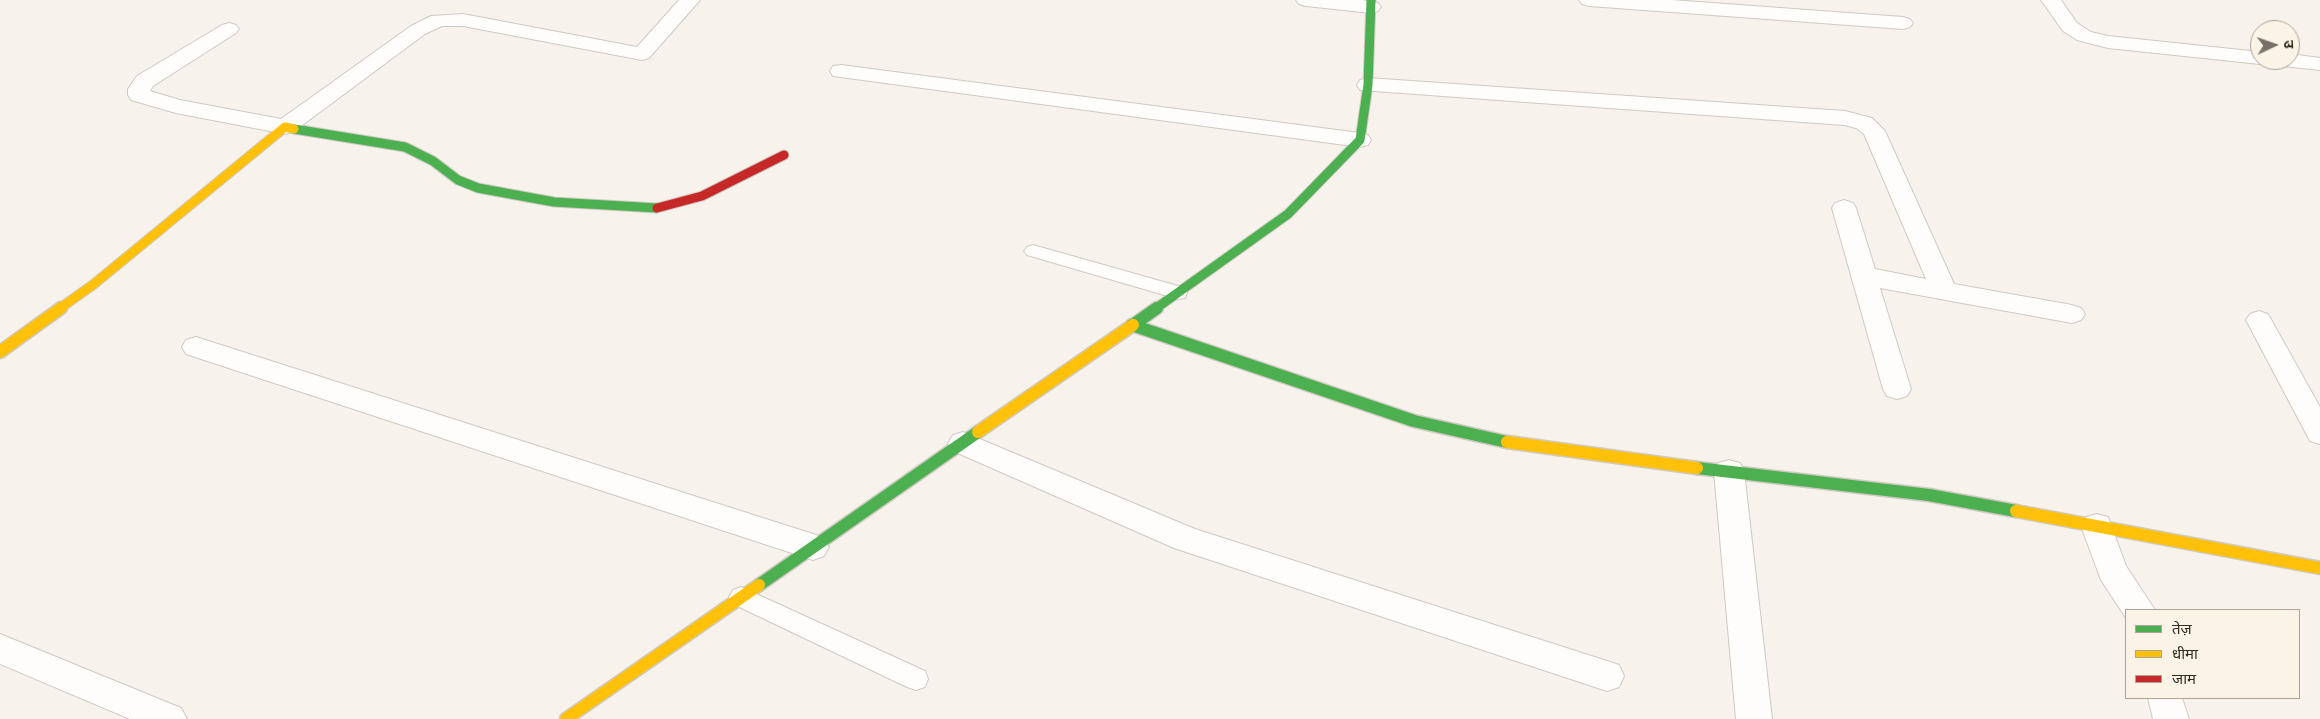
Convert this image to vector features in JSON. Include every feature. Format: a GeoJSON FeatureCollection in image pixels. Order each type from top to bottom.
{"type":"FeatureCollection","features":[{"type":"Feature","properties":{"kind":"street"},"geometry":{"type":"LineString","coordinates":[[0,352],[94,284],[285,127],[418,30],[438,20],[463,20],[642,54],[690,0]]}},
{"type":"Feature","properties":{"kind":"street"},"geometry":{"type":"LineString","coordinates":[[566,719],[1178,293],[1288,214],[1360,140],[1368,85],[1371,4],[1306,0]]}},
{"type":"Feature","properties":{"kind":"street"},"geometry":{"type":"LineString","coordinates":[[1589,0],[1903,23]]}},
{"type":"Feature","properties":{"kind":"street"},"geometry":{"type":"LineString","coordinates":[[2051,0],[2070,27],[2084,36],[2108,42],[2250,57]]}},
{"type":"Feature","properties":{"kind":"street"},"geometry":{"type":"LineString","coordinates":[[229,29],[145,81],[138,89],[139,95],[176,106],[405,147],[433,161],[458,180],[478,188],[554,202],[646,209],[675,206],[702,196],[784,155]]}},
{"type":"Feature","properties":{"kind":"street"},"geometry":{"type":"LineString","coordinates":[[2300,62],[2320,64]]}},
{"type":"Feature","properties":{"kind":"street"},"geometry":{"type":"LineString","coordinates":[[841,71],[1360,140]]}},
{"type":"Feature","properties":{"kind":"street"},"geometry":{"type":"LineString","coordinates":[[1368,85],[1845,118],[1864,123],[1874,131],[1944,290]]}},
{"type":"Feature","properties":{"kind":"street"},"geometry":{"type":"LineString","coordinates":[[1844,208],[1896,389]]}},
{"type":"Feature","properties":{"kind":"street"},"geometry":{"type":"LineString","coordinates":[[1864,276],[2072,314]]}},
{"type":"Feature","properties":{"kind":"street"},"geometry":{"type":"LineString","coordinates":[[2259,320],[2320,433]]}},
{"type":"Feature","properties":{"kind":"street"},"geometry":{"type":"LineString","coordinates":[[1132,325],[1414,420],[1484,438],[1575,453],[1929,495],[2320,568]]}},
{"type":"Feature","properties":{"kind":"street"},"geometry":{"type":"LineString","coordinates":[[196,347],[813,547]]}},
{"type":"Feature","properties":{"kind":"street"},"geometry":{"type":"LineString","coordinates":[[963,443],[1185,539],[1607,676]]}},
{"type":"Feature","properties":{"kind":"street"},"geometry":{"type":"LineString","coordinates":[[1729,471],[1754,719]]}},
{"type":"Feature","properties":{"kind":"street"},"geometry":{"type":"LineString","coordinates":[[2097,526],[2112,571],[2138,609]]}},
{"type":"Feature","properties":{"kind":"street"},"geometry":{"type":"LineString","coordinates":[[0,649],[169,719]]}},
{"type":"Feature","properties":{"kind":"street"},"geometry":{"type":"LineString","coordinates":[[2165,699],[2171,719]]}},
{"type":"Feature","properties":{"kind":"lane"},"geometry":{"type":"LineString","coordinates":[[1033,251],[1178,293]]}},
{"type":"Feature","properties":{"kind":"lane"},"geometry":{"type":"LineString","coordinates":[[741,597],[916,679]]}},
{"type":"Feature","properties":{"kind":"traffic: fast"},"geometry":{"type":"LineString","coordinates":[[1133,325],[1288,214],[1360,140],[1368,85],[1371,0]]}},
{"type":"Feature","properties":{"kind":"traffic: fast"},"geometry":{"type":"LineString","coordinates":[[294,129],[405,147],[433,161],[458,180],[478,188],[554,202],[646,209],[657,208]]}},
{"type":"Feature","properties":{"kind":"traffic: fast"},"geometry":{"type":"LineString","coordinates":[[1132,325],[1414,421],[1507,442]]}},
{"type":"Feature","properties":{"kind":"traffic: fast"},"geometry":{"type":"LineString","coordinates":[[759,585],[978,432]]}},
{"type":"Feature","properties":{"kind":"traffic: fast"},"geometry":{"type":"LineString","coordinates":[[1697,468],[1929,495],[2016,511]]}},
{"type":"Feature","properties":{"kind":"traffic: slow"},"geometry":{"type":"LineString","coordinates":[[0,352],[94,284],[285,127],[294,129]]}},
{"type":"Feature","properties":{"kind":"traffic: slow"},"geometry":{"type":"LineString","coordinates":[[978,432],[1133,325]]}},
{"type":"Feature","properties":{"kind":"traffic: slow"},"geometry":{"type":"LineString","coordinates":[[1507,442],[1697,468]]}},
{"type":"Feature","properties":{"kind":"traffic: slow"},"geometry":{"type":"LineString","coordinates":[[2016,511],[2320,568]]}},
{"type":"Feature","properties":{"kind":"traffic: slow"},"geometry":{"type":"LineString","coordinates":[[566,719],[759,585]]}},
{"type":"Feature","properties":{"kind":"traffic: jam"},"geometry":{"type":"LineString","coordinates":[[657,208],[675,205],[702,196],[784,155]]}}]}
